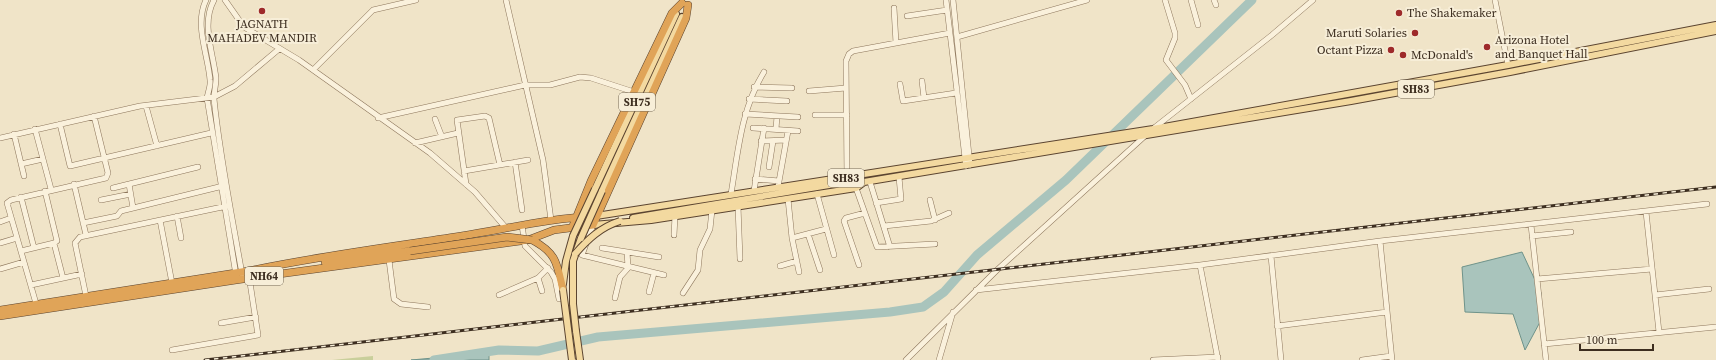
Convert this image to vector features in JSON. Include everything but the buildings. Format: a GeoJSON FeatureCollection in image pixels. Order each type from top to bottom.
{"type":"FeatureCollection","features":[{"type":"Feature","properties":{"kind":"highway"},"geometry":{"type":"LineString","coordinates":[[679,15],[686,2]]}},
{"type":"Feature","properties":{"kind":"highway"},"geometry":{"type":"LineString","coordinates":[[572,228],[591,180],[672,13],[686,2]]}},
{"type":"Feature","properties":{"kind":"highway"},"geometry":{"type":"LineString","coordinates":[[593,225],[686,18],[686,2]]}},
{"type":"Feature","properties":{"kind":"highway","name":"NH64"},"geometry":{"type":"LineString","coordinates":[[0,310],[37,307],[242,276],[285,263],[551,220],[596,216]]}},
{"type":"Feature","properties":{"kind":"highway","name":"NH64"},"geometry":{"type":"LineString","coordinates":[[0,316],[86,296],[172,283],[286,273],[389,260],[523,240],[554,230],[593,225]]}},
{"type":"Feature","properties":{"kind":"highway"},"geometry":{"type":"LineString","coordinates":[[286,273],[293,267],[313,263],[507,238],[527,238],[539,244],[552,254],[557,262],[563,290]]}},
{"type":"Feature","properties":{"kind":"main road","name":"SH75"},"geometry":{"type":"LineString","coordinates":[[572,360],[563,290],[563,274],[571,242],[679,15]]}},
{"type":"Feature","properties":{"kind":"main road","name":"SH75"},"geometry":{"type":"LineString","coordinates":[[580,360],[572,283],[575,254],[679,15]]}},
{"type":"Feature","properties":{"kind":"main road","name":"SH83"},"geometry":{"type":"LineString","coordinates":[[596,216],[754,191],[778,184],[847,178],[967,162],[1096,141],[1153,129],[1508,65],[1716,25]]}},
{"type":"Feature","properties":{"kind":"main road","name":"SH83"},"geometry":{"type":"LineString","coordinates":[[1115,137],[1147,135],[1421,88],[1716,31]]}},
{"type":"Feature","properties":{"kind":"main road"},"geometry":{"type":"LineString","coordinates":[[1420,80],[1421,88]]}},
{"type":"Feature","properties":{"kind":"main road","name":"SH83"},"geometry":{"type":"LineString","coordinates":[[593,225],[652,220],[856,188],[867,182],[899,177],[967,162]]}},
{"type":"Feature","properties":{"kind":"main road"},"geometry":{"type":"LineString","coordinates":[[575,254],[587,240],[606,226],[620,221],[829,185],[867,182]]}},
{"type":"Feature","properties":{"kind":"street"},"geometry":{"type":"LineString","coordinates":[[206,0],[203,8],[201,28],[210,79],[207,98],[211,133],[224,186]]}},
{"type":"Feature","properties":{"kind":"street"},"geometry":{"type":"LineString","coordinates":[[172,350],[255,337],[258,335],[256,317],[242,276],[224,186],[214,97],[216,79],[208,31],[210,12],[214,0]]}},
{"type":"Feature","properties":{"kind":"street"},"geometry":{"type":"LineString","coordinates":[[225,0],[244,26],[313,70],[378,118],[430,153],[466,185],[506,228]]}},
{"type":"Feature","properties":{"kind":"street"},"geometry":{"type":"LineString","coordinates":[[313,70],[373,10],[416,0]]}},
{"type":"Feature","properties":{"kind":"street"},"geometry":{"type":"LineString","coordinates":[[506,0],[543,160],[551,220]]}},
{"type":"Feature","properties":{"kind":"street"},"geometry":{"type":"LineString","coordinates":[[946,0],[956,93],[967,162]]}},
{"type":"Feature","properties":{"kind":"street"},"geometry":{"type":"LineString","coordinates":[[953,0],[967,162]]}},
{"type":"Feature","properties":{"kind":"street"},"geometry":{"type":"LineString","coordinates":[[957,37],[1087,0]]}},
{"type":"Feature","properties":{"kind":"street"},"geometry":{"type":"LineString","coordinates":[[1165,0],[1174,33],[1173,42],[1166,57],[1167,63],[1178,75],[1192,99]]}},
{"type":"Feature","properties":{"kind":"street"},"geometry":{"type":"LineString","coordinates":[[1191,0],[1198,25]]}},
{"type":"Feature","properties":{"kind":"street"},"geometry":{"type":"LineString","coordinates":[[906,360],[976,290],[1153,129],[1314,0]]}},
{"type":"Feature","properties":{"kind":"street"},"geometry":{"type":"LineString","coordinates":[[1495,0],[1508,65]]}},
{"type":"Feature","properties":{"kind":"street"},"geometry":{"type":"LineString","coordinates":[[894,8],[896,43]]}},
{"type":"Feature","properties":{"kind":"street"},"geometry":{"type":"LineString","coordinates":[[907,16],[947,10]]}},
{"type":"Feature","properties":{"kind":"street"},"geometry":{"type":"LineString","coordinates":[[847,178],[846,61],[849,54],[854,51],[950,33]]}},
{"type":"Feature","properties":{"kind":"street"},"geometry":{"type":"LineString","coordinates":[[0,138],[94,116],[146,106],[214,97],[235,86],[279,49]]}},
{"type":"Feature","properties":{"kind":"street"},"geometry":{"type":"LineString","coordinates":[[731,194],[745,114],[754,88],[764,72]]}},
{"type":"Feature","properties":{"kind":"street"},"geometry":{"type":"LineString","coordinates":[[378,118],[526,85],[550,85],[580,77],[591,78],[634,92]]}},
{"type":"Feature","properties":{"kind":"street"},"geometry":{"type":"LineString","coordinates":[[922,81],[924,98]]}},
{"type":"Feature","properties":{"kind":"street"},"geometry":{"type":"LineString","coordinates":[[900,84],[903,100],[956,93]]}},
{"type":"Feature","properties":{"kind":"street"},"geometry":{"type":"LineString","coordinates":[[754,88],[792,88]]}},
{"type":"Feature","properties":{"kind":"street"},"geometry":{"type":"LineString","coordinates":[[809,91],[846,88]]}},
{"type":"Feature","properties":{"kind":"street"},"geometry":{"type":"LineString","coordinates":[[750,99],[787,101]]}},
{"type":"Feature","properties":{"kind":"street"},"geometry":{"type":"LineString","coordinates":[[146,106],[157,146]]}},
{"type":"Feature","properties":{"kind":"street"},"geometry":{"type":"LineString","coordinates":[[745,114],[798,117]]}},
{"type":"Feature","properties":{"kind":"street"},"geometry":{"type":"LineString","coordinates":[[815,116],[847,115]]}},
{"type":"Feature","properties":{"kind":"street"},"geometry":{"type":"LineString","coordinates":[[37,307],[7,203],[21,197],[106,178],[108,173],[94,116]]}},
{"type":"Feature","properties":{"kind":"street"},"geometry":{"type":"LineString","coordinates":[[466,185],[457,120],[488,116],[500,165]]}},
{"type":"Feature","properties":{"kind":"street"},"geometry":{"type":"LineString","coordinates":[[776,129],[777,116]]}},
{"type":"Feature","properties":{"kind":"street"},"geometry":{"type":"LineString","coordinates":[[435,119],[442,137]]}},
{"type":"Feature","properties":{"kind":"street"},"geometry":{"type":"LineString","coordinates":[[60,124],[69,166],[211,133]]}},
{"type":"Feature","properties":{"kind":"street"},"geometry":{"type":"LineString","coordinates":[[753,128],[798,131]]}},
{"type":"Feature","properties":{"kind":"street"},"geometry":{"type":"LineString","coordinates":[[754,191],[764,128]]}},
{"type":"Feature","properties":{"kind":"street"},"geometry":{"type":"LineString","coordinates":[[35,129],[51,190]]}},
{"type":"Feature","properties":{"kind":"street"},"geometry":{"type":"LineString","coordinates":[[755,179],[778,184],[788,130]]}},
{"type":"Feature","properties":{"kind":"street"},"geometry":{"type":"LineString","coordinates":[[415,143],[458,133]]}},
{"type":"Feature","properties":{"kind":"street"},"geometry":{"type":"LineString","coordinates":[[14,134],[24,176]]}},
{"type":"Feature","properties":{"kind":"street"},"geometry":{"type":"LineString","coordinates":[[762,141],[786,140]]}},
{"type":"Feature","properties":{"kind":"street"},"geometry":{"type":"LineString","coordinates":[[769,167],[773,141]]}},
{"type":"Feature","properties":{"kind":"street"},"geometry":{"type":"LineString","coordinates":[[22,164],[43,160]]}},
{"type":"Feature","properties":{"kind":"street"},"geometry":{"type":"LineString","coordinates":[[464,171],[528,160]]}},
{"type":"Feature","properties":{"kind":"street"},"geometry":{"type":"LineString","coordinates":[[515,162],[522,210]]}},
{"type":"Feature","properties":{"kind":"street"},"geometry":{"type":"LineString","coordinates":[[113,188],[198,167]]}},
{"type":"Feature","properties":{"kind":"street"},"geometry":{"type":"LineString","coordinates":[[876,203],[901,199],[899,177]]}},
{"type":"Feature","properties":{"kind":"street"},"geometry":{"type":"LineString","coordinates":[[867,182],[876,203],[890,247]]}},
{"type":"Feature","properties":{"kind":"street"},"geometry":{"type":"LineString","coordinates":[[74,184],[86,235]]}},
{"type":"Feature","properties":{"kind":"street"},"geometry":{"type":"LineString","coordinates":[[129,184],[133,208]]}},
{"type":"Feature","properties":{"kind":"street"},"geometry":{"type":"LineString","coordinates":[[83,223],[117,216],[121,211],[224,186]]}},
{"type":"Feature","properties":{"kind":"street"},"geometry":{"type":"LineString","coordinates":[[856,188],[877,248],[935,244]]}},
{"type":"Feature","properties":{"kind":"street"},"geometry":{"type":"LineString","coordinates":[[21,251],[54,243],[57,240],[45,191]]}},
{"type":"Feature","properties":{"kind":"street"},"geometry":{"type":"LineString","coordinates":[[101,200],[131,194]]}},
{"type":"Feature","properties":{"kind":"street"},"geometry":{"type":"LineString","coordinates":[[817,194],[834,255]]}},
{"type":"Feature","properties":{"kind":"street"},"geometry":{"type":"LineString","coordinates":[[21,197],[34,248]]}},
{"type":"Feature","properties":{"kind":"street"},"geometry":{"type":"LineString","coordinates":[[788,199],[792,238],[799,272]]}},
{"type":"Feature","properties":{"kind":"street"},"geometry":{"type":"LineString","coordinates":[[930,200],[935,220]]}},
{"type":"Feature","properties":{"kind":"street"},"geometry":{"type":"LineString","coordinates":[[976,290],[1200,266],[1380,241],[1707,204]]}},
{"type":"Feature","properties":{"kind":"street"},"geometry":{"type":"LineString","coordinates":[[86,296],[75,243],[77,238],[227,206]]}},
{"type":"Feature","properties":{"kind":"street"},"geometry":{"type":"LineString","coordinates":[[738,206],[740,259]]}},
{"type":"Feature","properties":{"kind":"street"},"geometry":{"type":"LineString","coordinates":[[683,293],[698,270],[700,250],[710,229],[712,210]]}},
{"type":"Feature","properties":{"kind":"street"},"geometry":{"type":"LineString","coordinates":[[1646,212],[1659,332]]}},
{"type":"Feature","properties":{"kind":"street"},"geometry":{"type":"LineString","coordinates":[[859,265],[844,221],[846,218],[865,213]]}},
{"type":"Feature","properties":{"kind":"street"},"geometry":{"type":"LineString","coordinates":[[884,226],[935,220],[949,213]]}},
{"type":"Feature","properties":{"kind":"street"},"geometry":{"type":"LineString","coordinates":[[177,216],[181,238]]}},
{"type":"Feature","properties":{"kind":"street"},"geometry":{"type":"LineString","coordinates":[[674,235],[675,216]]}},
{"type":"Feature","properties":{"kind":"street"},"geometry":{"type":"LineString","coordinates":[[0,222],[11,218]]}},
{"type":"Feature","properties":{"kind":"street"},"geometry":{"type":"LineString","coordinates":[[160,220],[172,283]]}},
{"type":"Feature","properties":{"kind":"street"},"geometry":{"type":"LineString","coordinates":[[522,225],[525,246],[548,268],[555,279],[559,299]]}},
{"type":"Feature","properties":{"kind":"street"},"geometry":{"type":"LineString","coordinates":[[593,225],[582,255],[664,275]]}},
{"type":"Feature","properties":{"kind":"street"},"geometry":{"type":"LineString","coordinates":[[1531,225],[1546,360]]}},
{"type":"Feature","properties":{"kind":"street"},"geometry":{"type":"LineString","coordinates":[[792,238],[826,229]]}},
{"type":"Feature","properties":{"kind":"street"},"geometry":{"type":"LineString","coordinates":[[1532,236],[1571,232]]}},
{"type":"Feature","properties":{"kind":"street"},"geometry":{"type":"LineString","coordinates":[[808,234],[820,270]]}},
{"type":"Feature","properties":{"kind":"street"},"geometry":{"type":"LineString","coordinates":[[0,243],[17,238]]}},
{"type":"Feature","properties":{"kind":"street"},"geometry":{"type":"LineString","coordinates":[[1362,360],[1392,358],[1380,241]]}},
{"type":"Feature","properties":{"kind":"street"},"geometry":{"type":"LineString","coordinates":[[54,243],[63,278]]}},
{"type":"Feature","properties":{"kind":"street"},"geometry":{"type":"LineString","coordinates":[[602,248],[659,257]]}},
{"type":"Feature","properties":{"kind":"street"},"geometry":{"type":"LineString","coordinates":[[615,298],[620,276],[628,267],[627,252]]}},
{"type":"Feature","properties":{"kind":"street"},"geometry":{"type":"LineString","coordinates":[[1270,256],[1281,360]]}},
{"type":"Feature","properties":{"kind":"street"},"geometry":{"type":"LineString","coordinates":[[389,260],[394,299],[401,304],[428,307]]}},
{"type":"Feature","properties":{"kind":"street"},"geometry":{"type":"LineString","coordinates":[[780,266],[797,261]]}},
{"type":"Feature","properties":{"kind":"street"},"geometry":{"type":"LineString","coordinates":[[0,269],[24,262]]}},
{"type":"Feature","properties":{"kind":"street"},"geometry":{"type":"LineString","coordinates":[[1153,360],[1218,358],[1200,266]]}},
{"type":"Feature","properties":{"kind":"street"},"geometry":{"type":"LineString","coordinates":[[499,295],[538,278],[548,268]]}},
{"type":"Feature","properties":{"kind":"street"},"geometry":{"type":"LineString","coordinates":[[1537,279],[1652,268]]}},
{"type":"Feature","properties":{"kind":"street"},"geometry":{"type":"LineString","coordinates":[[649,292],[654,273]]}},
{"type":"Feature","properties":{"kind":"street"},"geometry":{"type":"LineString","coordinates":[[31,285],[82,274]]}},
{"type":"Feature","properties":{"kind":"street"},"geometry":{"type":"LineString","coordinates":[[538,278],[542,291]]}},
{"type":"Feature","properties":{"kind":"street"},"geometry":{"type":"LineString","coordinates":[[1655,294],[1709,289]]}},
{"type":"Feature","properties":{"kind":"street"},"geometry":{"type":"LineString","coordinates":[[939,360],[954,311]]}},
{"type":"Feature","properties":{"kind":"street"},"geometry":{"type":"LineString","coordinates":[[1277,326],[1387,312]]}},
{"type":"Feature","properties":{"kind":"street"},"geometry":{"type":"LineString","coordinates":[[221,323],[256,317]]}},
{"type":"Feature","properties":{"kind":"street"},"geometry":{"type":"LineString","coordinates":[[1544,344],[1716,327]]}},
{"type":"Feature","properties":{"kind":"green space"},"geometry":{"type":"Polygon","coordinates":[[[373,356],[373,360],[332,360],[373,356]]]}},
{"type":"Feature","properties":{"kind":"water"},"geometry":{"type":"Polygon","coordinates":[[[1522,252],[1541,293],[1540,322],[1525,350],[1513,314],[1465,312],[1462,267],[1522,252]]]}},
{"type":"Feature","properties":{"kind":"water"},"geometry":{"type":"Polygon","coordinates":[[[489,353],[489,360],[411,360],[489,353]]]}},
{"type":"Feature","properties":{"kind":"waterway"},"geometry":{"type":"LineString","coordinates":[[434,360],[499,350],[538,351],[598,337],[890,312],[923,307],[944,292],[977,255],[1066,180],[1252,0]]}},
{"type":"Feature","properties":{"kind":"railway"},"geometry":{"type":"LineString","coordinates":[[205,360],[1716,187]]}},
{"type":"Feature","properties":{"kind":"place","name":"JAGNATH MAHADEV MANDIR"},"geometry":{"type":"Point","coordinates":[262,11]}},
{"type":"Feature","properties":{"kind":"place","name":"The Shakemaker"},"geometry":{"type":"Point","coordinates":[1399,13]}},
{"type":"Feature","properties":{"kind":"place","name":"Maruti Solaries"},"geometry":{"type":"Point","coordinates":[1415,33]}},
{"type":"Feature","properties":{"kind":"place","name":"Arizona Hotel and Banquet Hall"},"geometry":{"type":"Point","coordinates":[1487,47]}},
{"type":"Feature","properties":{"kind":"place","name":"Octant Pizza"},"geometry":{"type":"Point","coordinates":[1391,50]}},
{"type":"Feature","properties":{"kind":"place","name":"McDonald's"},"geometry":{"type":"Point","coordinates":[1403,55]}}]}
